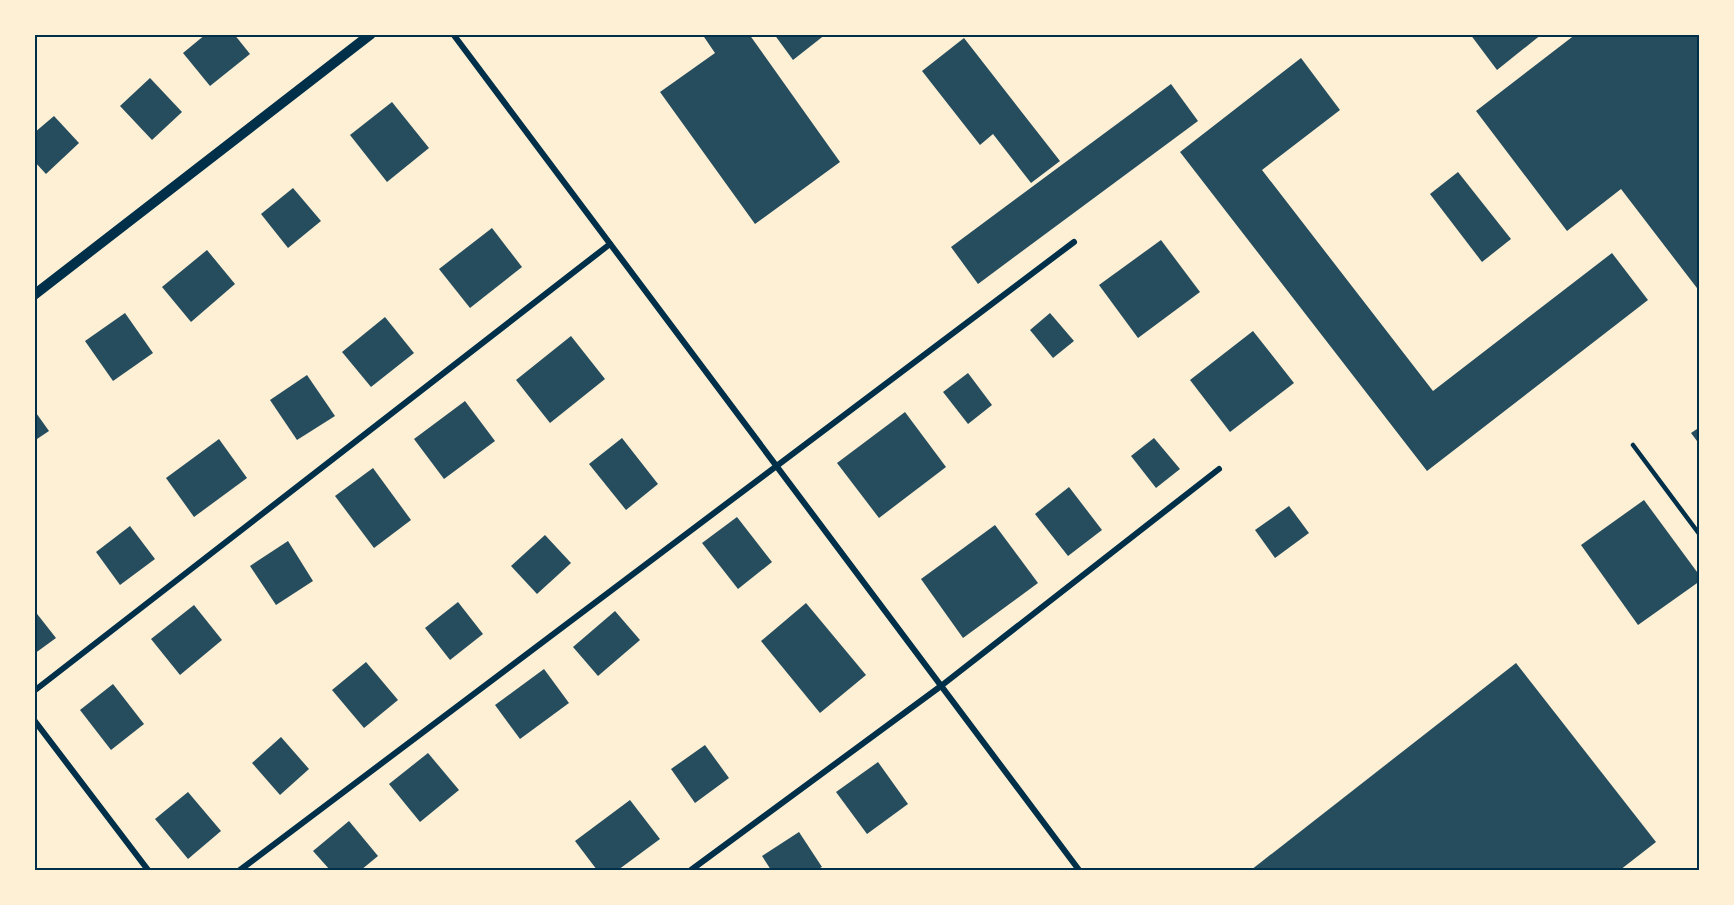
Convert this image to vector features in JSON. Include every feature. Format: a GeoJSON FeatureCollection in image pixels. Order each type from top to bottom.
{"type":"FeatureCollection","features":[{"type":"Feature","properties":{"kind":"street"},"geometry":{"type":"LineString","coordinates":[[34,295],[371,34]]}},
{"type":"Feature","properties":{"kind":"street"},"geometry":{"type":"LineString","coordinates":[[453,34],[1079,870]]}},
{"type":"Feature","properties":{"kind":"street"},"geometry":{"type":"LineString","coordinates":[[240,870],[777,468],[1074,242]]}},
{"type":"Feature","properties":{"kind":"street"},"geometry":{"type":"LineString","coordinates":[[34,691],[610,244]]}},
{"type":"Feature","properties":{"kind":"street"},"geometry":{"type":"LineString","coordinates":[[691,870],[941,686],[1218,469]]}},
{"type":"Feature","properties":{"kind":"street"},"geometry":{"type":"LineString","coordinates":[[34,720],[148,870]]}},
{"type":"Feature","properties":{"kind":"lane"},"geometry":{"type":"LineString","coordinates":[[1633,445],[1700,535]]}},
{"type":"Feature","properties":{"kind":"building"},"geometry":{"type":"Polygon","coordinates":[[[206,34],[234,34],[250,54],[210,86],[183,53],[206,34]]]}},
{"type":"Feature","properties":{"kind":"building"},"geometry":{"type":"Polygon","coordinates":[[[702,34],[749,34],[840,162],[755,224],[660,92],[715,53],[702,34]]]}},
{"type":"Feature","properties":{"kind":"building"},"geometry":{"type":"Polygon","coordinates":[[[774,34],[826,34],[793,60],[774,34]]]}},
{"type":"Feature","properties":{"kind":"building"},"geometry":{"type":"Polygon","coordinates":[[[1470,34],[1542,34],[1497,70],[1470,34]]]}},
{"type":"Feature","properties":{"kind":"building"},"geometry":{"type":"Polygon","coordinates":[[[1576,34],[1700,34],[1700,292],[1621,189],[1567,231],[1476,111],[1576,34]]]}},
{"type":"Feature","properties":{"kind":"building"},"geometry":{"type":"Polygon","coordinates":[[[964,38],[1060,161],[1031,183],[993,134],[980,145],[922,71],[964,38]]]}},
{"type":"Feature","properties":{"kind":"building"},"geometry":{"type":"Polygon","coordinates":[[[1301,58],[1340,110],[1262,170],[1433,391],[1612,253],[1648,300],[1427,471],[1180,152],[1301,58]]]}},
{"type":"Feature","properties":{"kind":"building"},"geometry":{"type":"Polygon","coordinates":[[[150,78],[182,112],[152,140],[120,106],[150,78]]]}},
{"type":"Feature","properties":{"kind":"building"},"geometry":{"type":"Polygon","coordinates":[[[1171,84],[1198,121],[978,284],[951,247],[1171,84]]]}},
{"type":"Feature","properties":{"kind":"building"},"geometry":{"type":"Polygon","coordinates":[[[392,102],[429,148],[387,182],[350,135],[392,102]]]}},
{"type":"Feature","properties":{"kind":"building"},"geometry":{"type":"Polygon","coordinates":[[[54,116],[79,143],[46,174],[34,161],[34,133],[54,116]]]}},
{"type":"Feature","properties":{"kind":"building"},"geometry":{"type":"Polygon","coordinates":[[[1458,172],[1511,239],[1482,262],[1430,194],[1458,172]]]}},
{"type":"Feature","properties":{"kind":"building"},"geometry":{"type":"Polygon","coordinates":[[[293,188],[321,221],[288,248],[261,214],[293,188]]]}},
{"type":"Feature","properties":{"kind":"building"},"geometry":{"type":"Polygon","coordinates":[[[492,228],[522,267],[470,308],[439,269],[492,228]]]}},
{"type":"Feature","properties":{"kind":"building"},"geometry":{"type":"Polygon","coordinates":[[[1161,240],[1200,292],[1138,338],[1099,285],[1161,240]]]}},
{"type":"Feature","properties":{"kind":"building"},"geometry":{"type":"Polygon","coordinates":[[[207,250],[235,284],[191,322],[162,287],[207,250]]]}},
{"type":"Feature","properties":{"kind":"building"},"geometry":{"type":"Polygon","coordinates":[[[125,313],[153,353],[113,381],[85,341],[125,313]]]}},
{"type":"Feature","properties":{"kind":"building"},"geometry":{"type":"Polygon","coordinates":[[[1050,313],[1074,341],[1053,358],[1030,330],[1050,313]]]}},
{"type":"Feature","properties":{"kind":"building"},"geometry":{"type":"Polygon","coordinates":[[[385,317],[414,353],[371,387],[342,352],[385,317]]]}},
{"type":"Feature","properties":{"kind":"building"},"geometry":{"type":"Polygon","coordinates":[[[1253,331],[1294,383],[1230,432],[1190,380],[1253,331]]]}},
{"type":"Feature","properties":{"kind":"building"},"geometry":{"type":"Polygon","coordinates":[[[571,336],[605,379],[550,423],[516,380],[571,336]]]}},
{"type":"Feature","properties":{"kind":"building"},"geometry":{"type":"Polygon","coordinates":[[[968,373],[992,405],[968,424],[943,392],[968,373]]]}},
{"type":"Feature","properties":{"kind":"building"},"geometry":{"type":"Polygon","coordinates":[[[307,375],[335,416],[297,440],[270,400],[307,375]]]}},
{"type":"Feature","properties":{"kind":"building"},"geometry":{"type":"Polygon","coordinates":[[[465,401],[495,441],[444,479],[414,439],[465,401]]]}},
{"type":"Feature","properties":{"kind":"building"},"geometry":{"type":"Polygon","coordinates":[[[34,410],[49,431],[34,441],[34,410]]]}},
{"type":"Feature","properties":{"kind":"building"},"geometry":{"type":"Polygon","coordinates":[[[905,412],[946,467],[879,518],[837,463],[905,412]]]}},
{"type":"Feature","properties":{"kind":"building"},"geometry":{"type":"Polygon","coordinates":[[[1700,427],[1700,445],[1691,433],[1700,427]]]}},
{"type":"Feature","properties":{"kind":"building"},"geometry":{"type":"Polygon","coordinates":[[[622,438],[658,484],[626,510],[589,464],[622,438]]]}},
{"type":"Feature","properties":{"kind":"building"},"geometry":{"type":"Polygon","coordinates":[[[1154,438],[1180,469],[1156,488],[1131,456],[1154,438]]]}},
{"type":"Feature","properties":{"kind":"building"},"geometry":{"type":"Polygon","coordinates":[[[219,439],[247,478],[194,517],[166,478],[219,439]]]}},
{"type":"Feature","properties":{"kind":"building"},"geometry":{"type":"Polygon","coordinates":[[[373,468],[411,520],[374,548],[335,496],[373,468]]]}},
{"type":"Feature","properties":{"kind":"building"},"geometry":{"type":"Polygon","coordinates":[[[1069,487],[1102,530],[1068,556],[1035,514],[1069,487]]]}},
{"type":"Feature","properties":{"kind":"building"},"geometry":{"type":"Polygon","coordinates":[[[1644,500],[1700,576],[1700,581],[1638,625],[1581,545],[1644,500]]]}},
{"type":"Feature","properties":{"kind":"building"},"geometry":{"type":"Polygon","coordinates":[[[1289,506],[1309,533],[1275,558],[1255,530],[1289,506]]]}},
{"type":"Feature","properties":{"kind":"building"},"geometry":{"type":"Polygon","coordinates":[[[737,517],[772,562],[738,589],[702,543],[737,517]]]}},
{"type":"Feature","properties":{"kind":"building"},"geometry":{"type":"Polygon","coordinates":[[[995,525],[1038,583],[963,638],[921,579],[995,525]]]}},
{"type":"Feature","properties":{"kind":"building"},"geometry":{"type":"Polygon","coordinates":[[[130,526],[155,559],[120,585],[96,552],[130,526]]]}},
{"type":"Feature","properties":{"kind":"building"},"geometry":{"type":"Polygon","coordinates":[[[545,535],[571,563],[537,594],[511,566],[545,535]]]}},
{"type":"Feature","properties":{"kind":"building"},"geometry":{"type":"Polygon","coordinates":[[[288,541],[313,581],[276,605],[250,566],[288,541]]]}},
{"type":"Feature","properties":{"kind":"building"},"geometry":{"type":"Polygon","coordinates":[[[458,602],[483,634],[450,660],[425,628],[458,602]]]}},
{"type":"Feature","properties":{"kind":"building"},"geometry":{"type":"Polygon","coordinates":[[[806,603],[866,675],[820,713],[761,641],[806,603]]]}},
{"type":"Feature","properties":{"kind":"building"},"geometry":{"type":"Polygon","coordinates":[[[194,605],[222,640],[180,675],[151,639],[194,605]]]}},
{"type":"Feature","properties":{"kind":"building"},"geometry":{"type":"Polygon","coordinates":[[[34,610],[56,638],[34,654],[34,610]]]}},
{"type":"Feature","properties":{"kind":"building"},"geometry":{"type":"Polygon","coordinates":[[[615,611],[640,640],[598,676],[573,647],[615,611]]]}},
{"type":"Feature","properties":{"kind":"building"},"geometry":{"type":"Polygon","coordinates":[[[366,662],[398,700],[364,728],[332,690],[366,662]]]}},
{"type":"Feature","properties":{"kind":"building"},"geometry":{"type":"Polygon","coordinates":[[[1516,663],[1656,842],[1620,870],[1251,870],[1516,663]]]}},
{"type":"Feature","properties":{"kind":"building"},"geometry":{"type":"Polygon","coordinates":[[[544,669],[569,703],[520,739],[495,705],[544,669]]]}},
{"type":"Feature","properties":{"kind":"building"},"geometry":{"type":"Polygon","coordinates":[[[113,684],[144,724],[111,750],[80,710],[113,684]]]}},
{"type":"Feature","properties":{"kind":"building"},"geometry":{"type":"Polygon","coordinates":[[[281,737],[309,769],[280,795],[252,763],[281,737]]]}},
{"type":"Feature","properties":{"kind":"building"},"geometry":{"type":"Polygon","coordinates":[[[705,745],[729,778],[695,803],[671,769],[705,745]]]}},
{"type":"Feature","properties":{"kind":"building"},"geometry":{"type":"Polygon","coordinates":[[[428,753],[459,790],[420,822],[389,784],[428,753]]]}},
{"type":"Feature","properties":{"kind":"building"},"geometry":{"type":"Polygon","coordinates":[[[878,762],[908,804],[867,834],[836,792],[878,762]]]}},
{"type":"Feature","properties":{"kind":"building"},"geometry":{"type":"Polygon","coordinates":[[[188,792],[221,831],[188,859],[155,819],[188,792]]]}},
{"type":"Feature","properties":{"kind":"building"},"geometry":{"type":"Polygon","coordinates":[[[630,800],[660,839],[618,870],[597,870],[575,841],[630,800]]]}},
{"type":"Feature","properties":{"kind":"building"},"geometry":{"type":"Polygon","coordinates":[[[349,821],[378,856],[361,870],[330,870],[313,851],[349,821]]]}},
{"type":"Feature","properties":{"kind":"building"},"geometry":{"type":"Polygon","coordinates":[[[799,832],[822,867],[816,870],[771,870],[762,856],[799,832]]]}}]}
